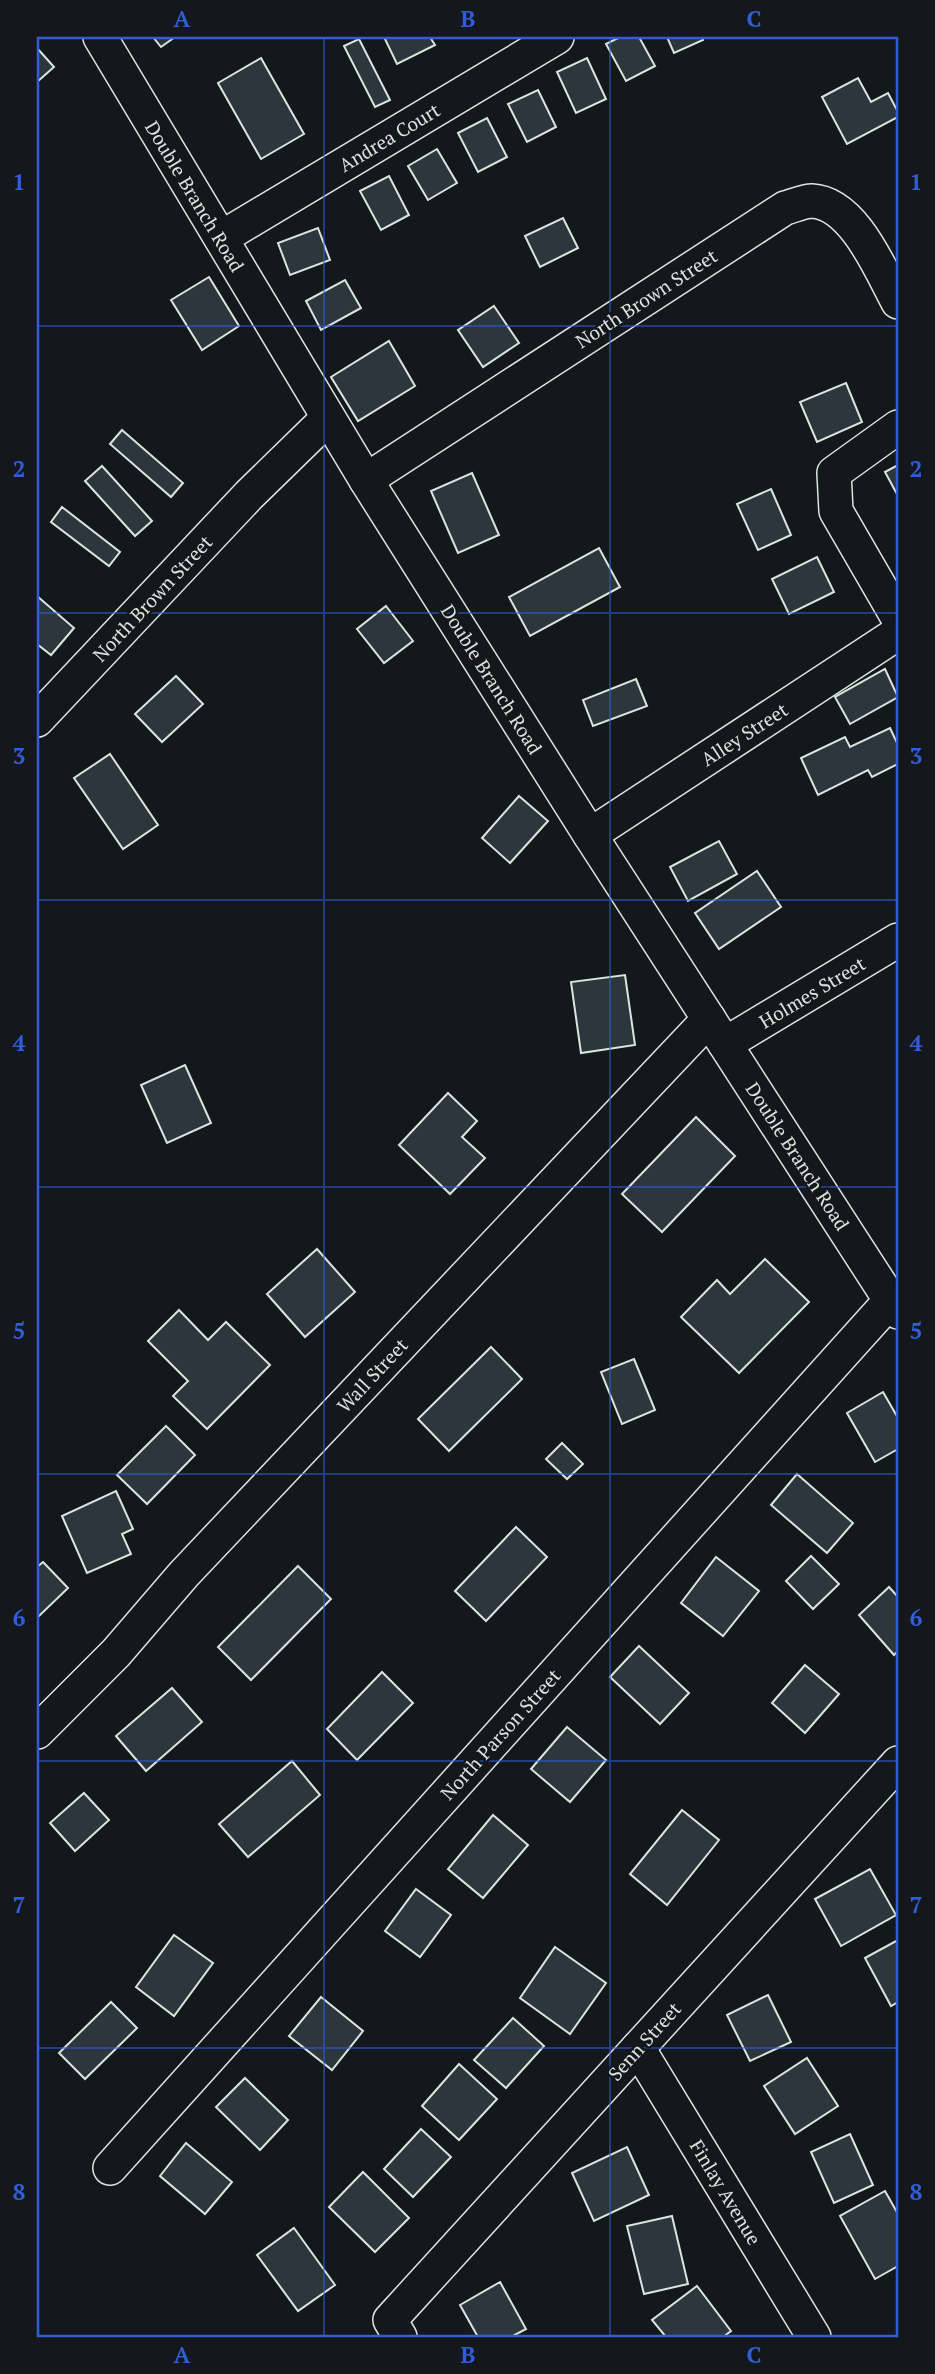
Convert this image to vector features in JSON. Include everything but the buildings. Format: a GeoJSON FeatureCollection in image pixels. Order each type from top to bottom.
{"type":"FeatureCollection","features":[{"type":"Feature","properties":{"kind":"street","name":"Double Branch Road"},"geometry":{"type":"LineString","coordinates":[[100,37],[366,480],[590,835],[895,1306]]}},
{"type":"Feature","properties":{"kind":"street","name":"Andrea Court"},"geometry":{"type":"LineString","coordinates":[[220,238],[557,37]]}},
{"type":"Feature","properties":{"kind":"street","name":"North Brown Street"},"geometry":{"type":"LineString","coordinates":[[366,480],[785,208],[811,201],[837,209],[862,236],[898,302]]}},
{"type":"Feature","properties":{"kind":"street","name":"North Brown Street"},"geometry":{"type":"LineString","coordinates":[[37,720],[249,495],[328,418]]}},
{"type":"Feature","properties":{"kind":"street"},"geometry":{"type":"LineString","coordinates":[[898,427],[834,473],[836,511],[898,618]]}},
{"type":"Feature","properties":{"kind":"street","name":"Alley Street"},"geometry":{"type":"LineString","coordinates":[[590,835],[898,633]]}},
{"type":"Feature","properties":{"kind":"street","name":"Holmes Street"},"geometry":{"type":"LineString","coordinates":[[717,1032],[898,940]]}},
{"type":"Feature","properties":{"kind":"street","name":"Wall Street"},"geometry":{"type":"LineString","coordinates":[[37,1732],[116,1653],[184,1574],[717,1032]]}},
{"type":"Feature","properties":{"kind":"street","name":"North Parson Street"},"geometry":{"type":"LineString","coordinates":[[110,2168],[895,1306]]}},
{"type":"Feature","properties":{"kind":"street","name":"Senn Street"},"geometry":{"type":"LineString","coordinates":[[395,2329],[638,2048],[896,1772]]}},
{"type":"Feature","properties":{"kind":"street","name":"Finlay Avenue"},"geometry":{"type":"LineString","coordinates":[[638,2048],[814,2337]]}}]}
